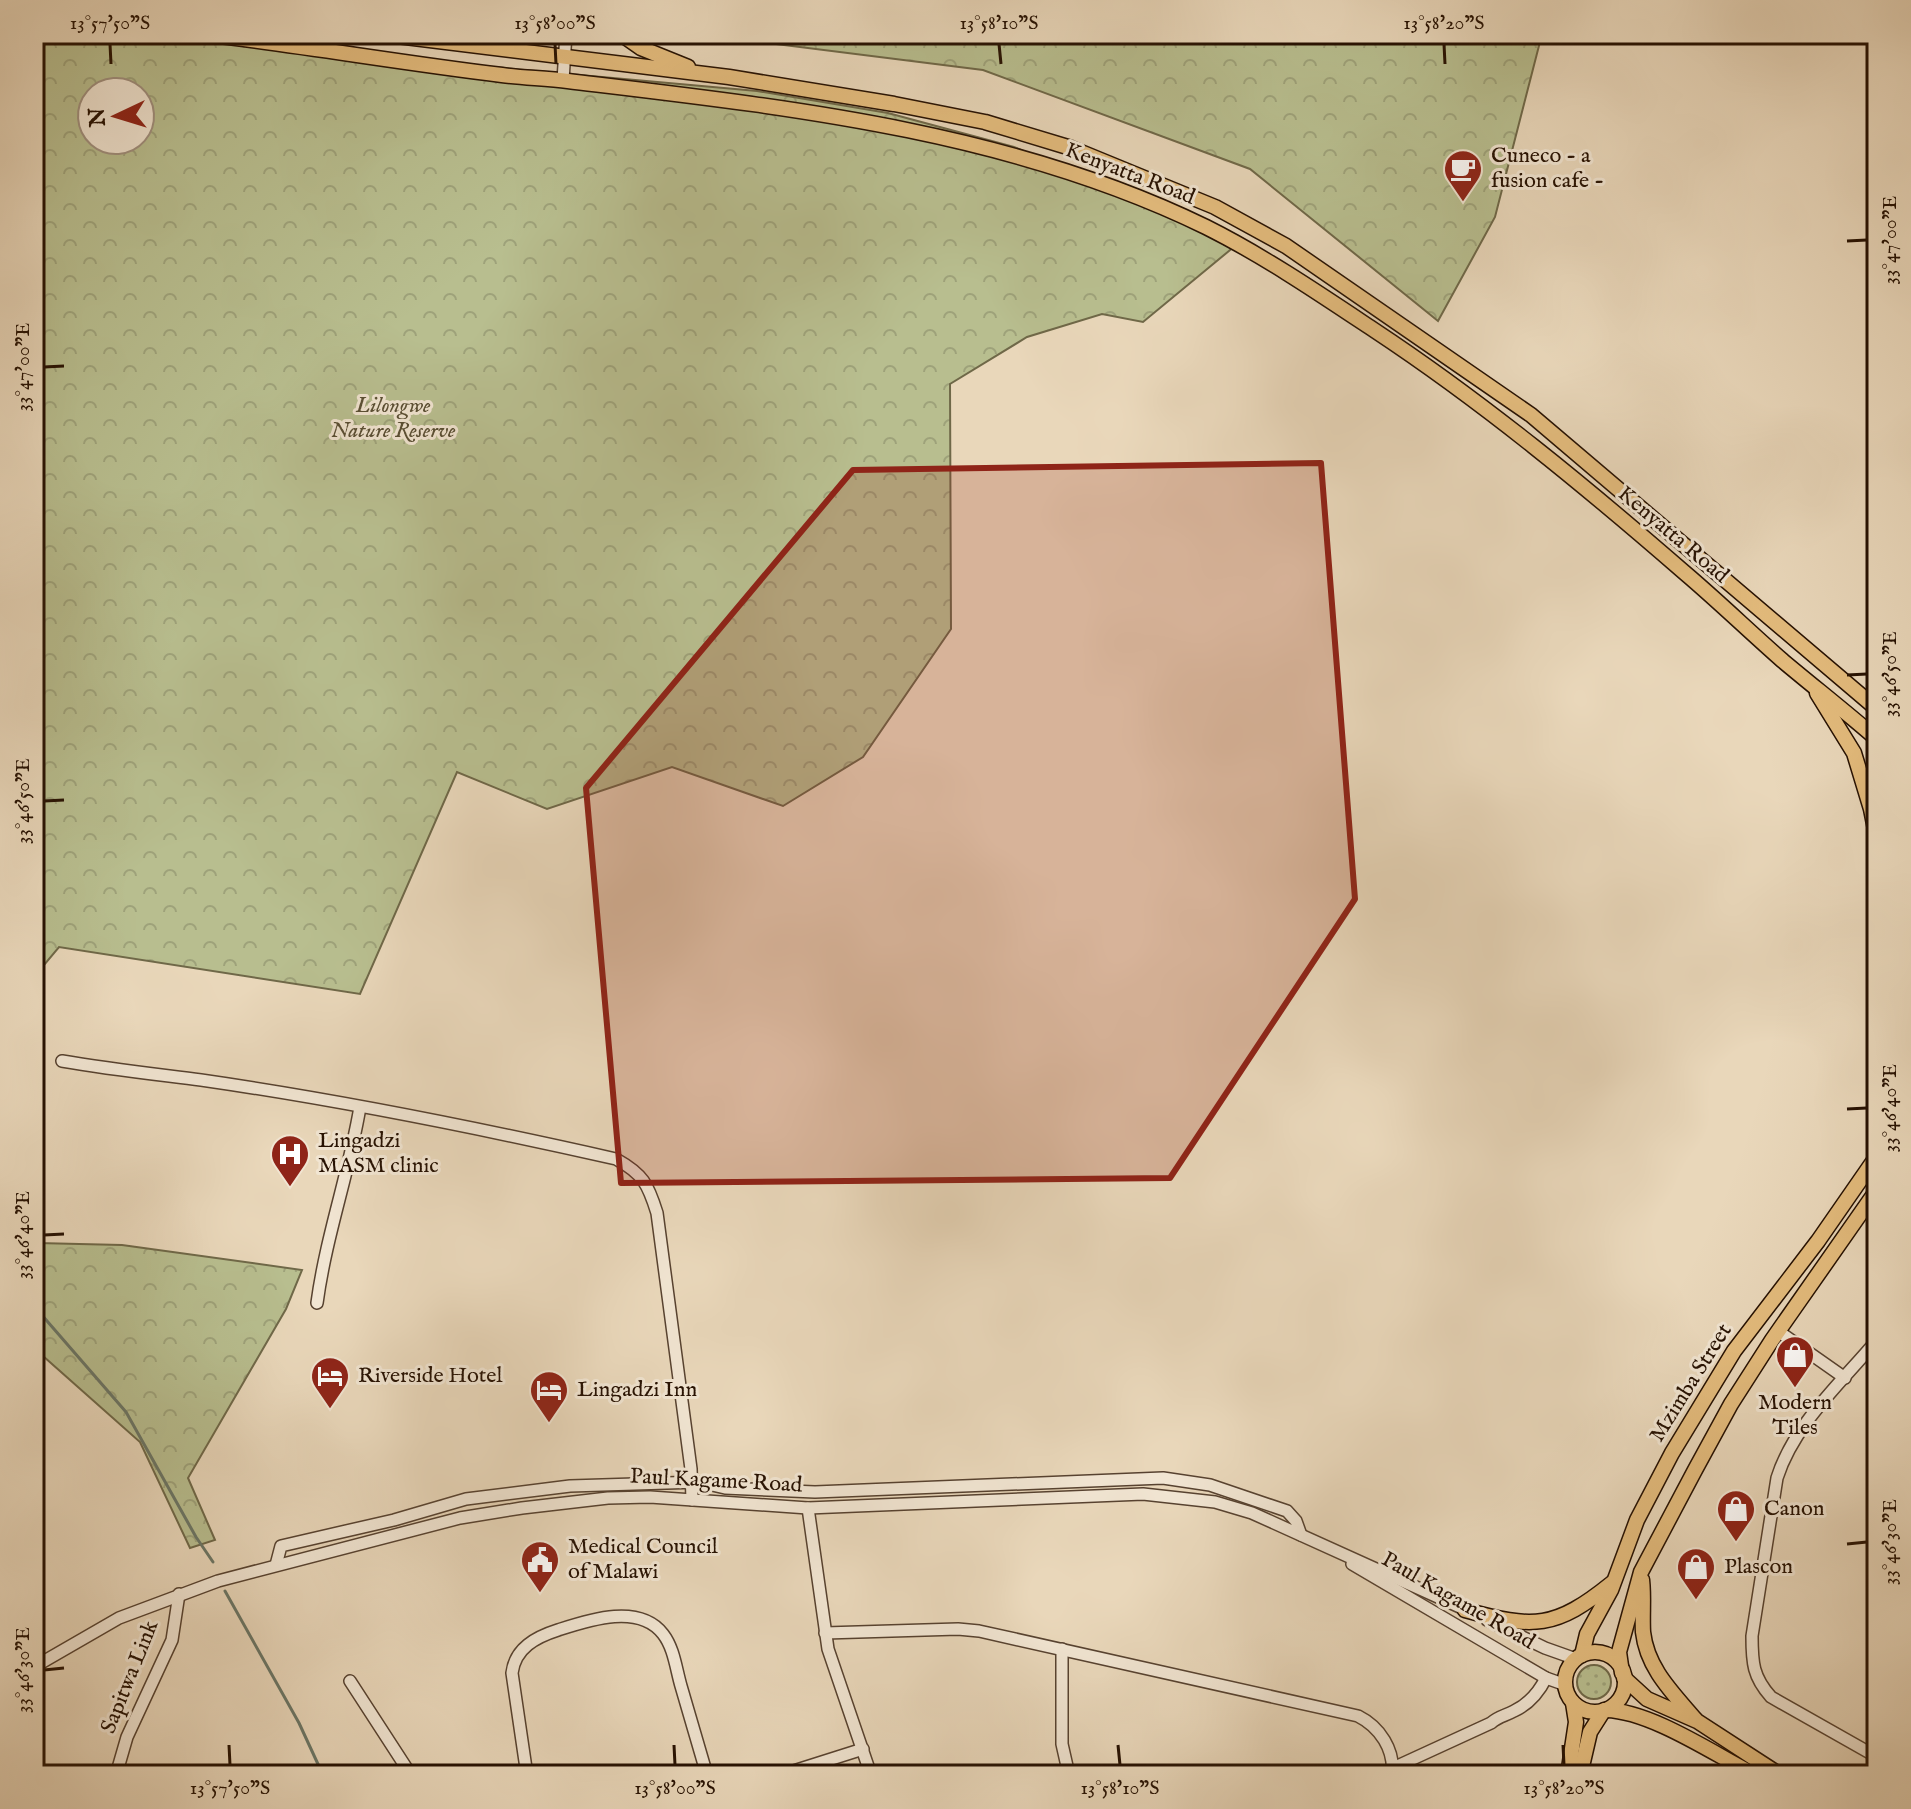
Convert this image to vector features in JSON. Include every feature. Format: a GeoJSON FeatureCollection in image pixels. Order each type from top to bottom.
{"type":"FeatureCollection","features":[{"type":"Feature","properties":{"kind":"main road","name":"Kenyatta Road"},"geometry":{"type":"LineString","coordinates":[[204,34],[323,48],[504,76],[563,80],[779,107],[995,148],[1031,162],[1081,175],[1208,228],[1396,344],[1504,424],[1685,573],[1877,739]]}},
{"type":"Feature","properties":{"kind":"main road","name":"Kenyatta Road"},"geometry":{"type":"LineString","coordinates":[[381,34],[729,77],[985,122],[1071,148],[1215,207],[1286,246],[1531,415],[1877,709]]}},
{"type":"Feature","properties":{"kind":"main road"},"geometry":{"type":"LineString","coordinates":[[446,43],[532,34]]}},
{"type":"Feature","properties":{"kind":"main road"},"geometry":{"type":"LineString","coordinates":[[621,34],[641,48],[674,63],[729,77]]}},
{"type":"Feature","properties":{"kind":"main road"},"geometry":{"type":"LineString","coordinates":[[1809,680],[1854,753],[1877,839]]}},
{"type":"Feature","properties":{"kind":"main road"},"geometry":{"type":"LineString","coordinates":[[1846,1200],[1877,1142]]}},
{"type":"Feature","properties":{"kind":"main road","name":"Mzimba Street"},"geometry":{"type":"LineString","coordinates":[[1579,1657],[1587,1634],[1615,1580],[1637,1520],[1672,1453],[1734,1351],[1877,1156]]}},
{"type":"Feature","properties":{"kind":"main road","name":"Mzimba Street"},"geometry":{"type":"LineString","coordinates":[[1623,1676],[1619,1652],[1641,1572],[1731,1404],[1877,1190]]}},
{"type":"Feature","properties":{"kind":"main road"},"geometry":{"type":"LineString","coordinates":[[1641,1572],[1643,1632],[1647,1651],[1655,1669],[1697,1721]]}},
{"type":"Feature","properties":{"kind":"main road"},"geometry":{"type":"LineString","coordinates":[[1465,1610],[1511,1622],[1541,1623],[1564,1616],[1615,1580]]}},
{"type":"Feature","properties":{"kind":"main road"},"geometry":{"type":"LineString","coordinates":[[1568,1775],[1576,1722],[1565,1677],[1569,1667],[1579,1657],[1590,1653],[1606,1655],[1619,1665],[1623,1692],[1605,1710],[1590,1732],[1580,1775]]}},
{"type":"Feature","properties":{"kind":"main road"},"geometry":{"type":"LineString","coordinates":[[1623,1676],[1647,1699],[1697,1721],[1780,1775]]}},
{"type":"Feature","properties":{"kind":"main road"},"geometry":{"type":"LineString","coordinates":[[1571,1700],[1587,1711],[1621,1710],[1643,1717],[1755,1775]]}},
{"type":"Feature","properties":{"kind":"street"},"geometry":{"type":"LineString","coordinates":[[563,80],[566,34]]}},
{"type":"Feature","properties":{"kind":"street"},"geometry":{"type":"LineString","coordinates":[[62,1061],[131,1073],[201,1080],[413,1116],[616,1159],[639,1174],[646,1183],[657,1213],[692,1500]]}},
{"type":"Feature","properties":{"kind":"street"},"geometry":{"type":"LineString","coordinates":[[317,1303],[321,1271],[360,1107]]}},
{"type":"Feature","properties":{"kind":"street"},"geometry":{"type":"LineString","coordinates":[[1778,1331],[1845,1378]]}},
{"type":"Feature","properties":{"kind":"street"},"geometry":{"type":"LineString","coordinates":[[1877,1340],[1797,1434],[1784,1455],[1763,1557],[1752,1636],[1752,1659],[1758,1682],[1771,1697],[1877,1757]]}},
{"type":"Feature","properties":{"kind":"street"},"geometry":{"type":"LineString","coordinates":[[276,1565],[281,1546],[371,1526],[466,1499],[570,1486],[691,1482],[725,1488],[815,1492],[1163,1478],[1210,1485],[1287,1511],[1296,1521],[1301,1535]]}},
{"type":"Feature","properties":{"kind":"street","name":"Paul Kagame Road"},"geometry":{"type":"LineString","coordinates":[[34,1667],[119,1618],[179,1594],[276,1565],[476,1515],[608,1498],[808,1508],[1166,1495],[1215,1502],[1252,1513],[1545,1648],[1579,1657]]}},
{"type":"Feature","properties":{"kind":"street"},"geometry":{"type":"LineString","coordinates":[[808,1508],[825,1633],[871,1775]]}},
{"type":"Feature","properties":{"kind":"street","name":"Paul Kagame Road"},"geometry":{"type":"LineString","coordinates":[[1321,1545],[1546,1678],[1563,1684],[1571,1700]]}},
{"type":"Feature","properties":{"kind":"street","name":"Sapitwa Link"},"geometry":{"type":"LineString","coordinates":[[116,1775],[127,1737],[172,1640],[179,1594]]}},
{"type":"Feature","properties":{"kind":"street"},"geometry":{"type":"LineString","coordinates":[[527,1775],[512,1673],[516,1657],[526,1646],[548,1633],[574,1624],[623,1615],[642,1620],[664,1635],[707,1775]]}},
{"type":"Feature","properties":{"kind":"street"},"geometry":{"type":"LineString","coordinates":[[825,1633],[958,1629],[1062,1649],[1358,1716],[1379,1733],[1391,1754],[1392,1771],[1514,1711],[1537,1695],[1546,1678]]}},
{"type":"Feature","properties":{"kind":"street"},"geometry":{"type":"LineString","coordinates":[[1062,1649],[1062,1744],[1069,1775]]}},
{"type":"Feature","properties":{"kind":"street"},"geometry":{"type":"LineString","coordinates":[[350,1681],[411,1775]]}},
{"type":"Feature","properties":{"kind":"street"},"geometry":{"type":"LineString","coordinates":[[781,1775],[863,1749]]}},
{"type":"Feature","properties":{"kind":"highlighted area"},"geometry":{"type":"Polygon","coordinates":[[[1321,463],[1355,899],[1170,1178],[621,1183],[586,788],[853,470],[1321,463]]]}},
{"type":"Feature","properties":{"kind":"green space","name":"Lilongwe Nature Reserve"},"geometry":{"type":"Polygon","coordinates":[[[34,34],[128,34],[757,91],[888,113],[1014,147],[1241,241],[1143,322],[1102,314],[1027,337],[950,384],[951,629],[863,757],[783,806],[672,767],[547,809],[457,772],[360,994],[59,947],[34,977],[34,34]]]}},
{"type":"Feature","properties":{"kind":"green space"},"geometry":{"type":"Polygon","coordinates":[[[697,34],[1542,34],[1495,217],[1438,321],[1250,169],[983,70],[697,34]]]}},
{"type":"Feature","properties":{"kind":"green space"},"geometry":{"type":"Polygon","coordinates":[[[34,1239],[37,1243],[122,1245],[302,1270],[286,1309],[188,1478],[215,1540],[190,1548],[140,1442],[34,1348],[34,1239]]]}},
{"type":"Feature","properties":{"kind":"green space"},"geometry":{"type":"Polygon","coordinates":[[[1594,1665],[1606,1670],[1611,1682],[1606,1694],[1594,1699],[1582,1694],[1577,1682],[1582,1670],[1594,1665]]]}},
{"type":"Feature","properties":{"kind":"waterway"},"geometry":{"type":"LineString","coordinates":[[34,1306],[126,1412],[213,1562]]}},
{"type":"Feature","properties":{"kind":"waterway"},"geometry":{"type":"LineString","coordinates":[[225,1591],[299,1723],[323,1775]]}},
{"type":"Feature","properties":{"kind":"place","name":"Cuneco - a fusion cafe -"},"geometry":{"type":"Point","coordinates":[1463,203]}},
{"type":"Feature","properties":{"kind":"place","name":"Lingadzi MASM clinic"},"geometry":{"type":"Point","coordinates":[290,1188]}},
{"type":"Feature","properties":{"kind":"place","name":"Modern Tiles"},"geometry":{"type":"Point","coordinates":[1795,1389]}},
{"type":"Feature","properties":{"kind":"place","name":"Riverside Hotel"},"geometry":{"type":"Point","coordinates":[330,1410]}},
{"type":"Feature","properties":{"kind":"place","name":"Lingadzi Inn"},"geometry":{"type":"Point","coordinates":[549,1424]}},
{"type":"Feature","properties":{"kind":"place","name":"Canon"},"geometry":{"type":"Point","coordinates":[1736,1543]}},
{"type":"Feature","properties":{"kind":"place","name":"Medical Council of Malawi"},"geometry":{"type":"Point","coordinates":[540,1594]}},
{"type":"Feature","properties":{"kind":"place","name":"Plascon"},"geometry":{"type":"Point","coordinates":[1696,1601]}}]}
